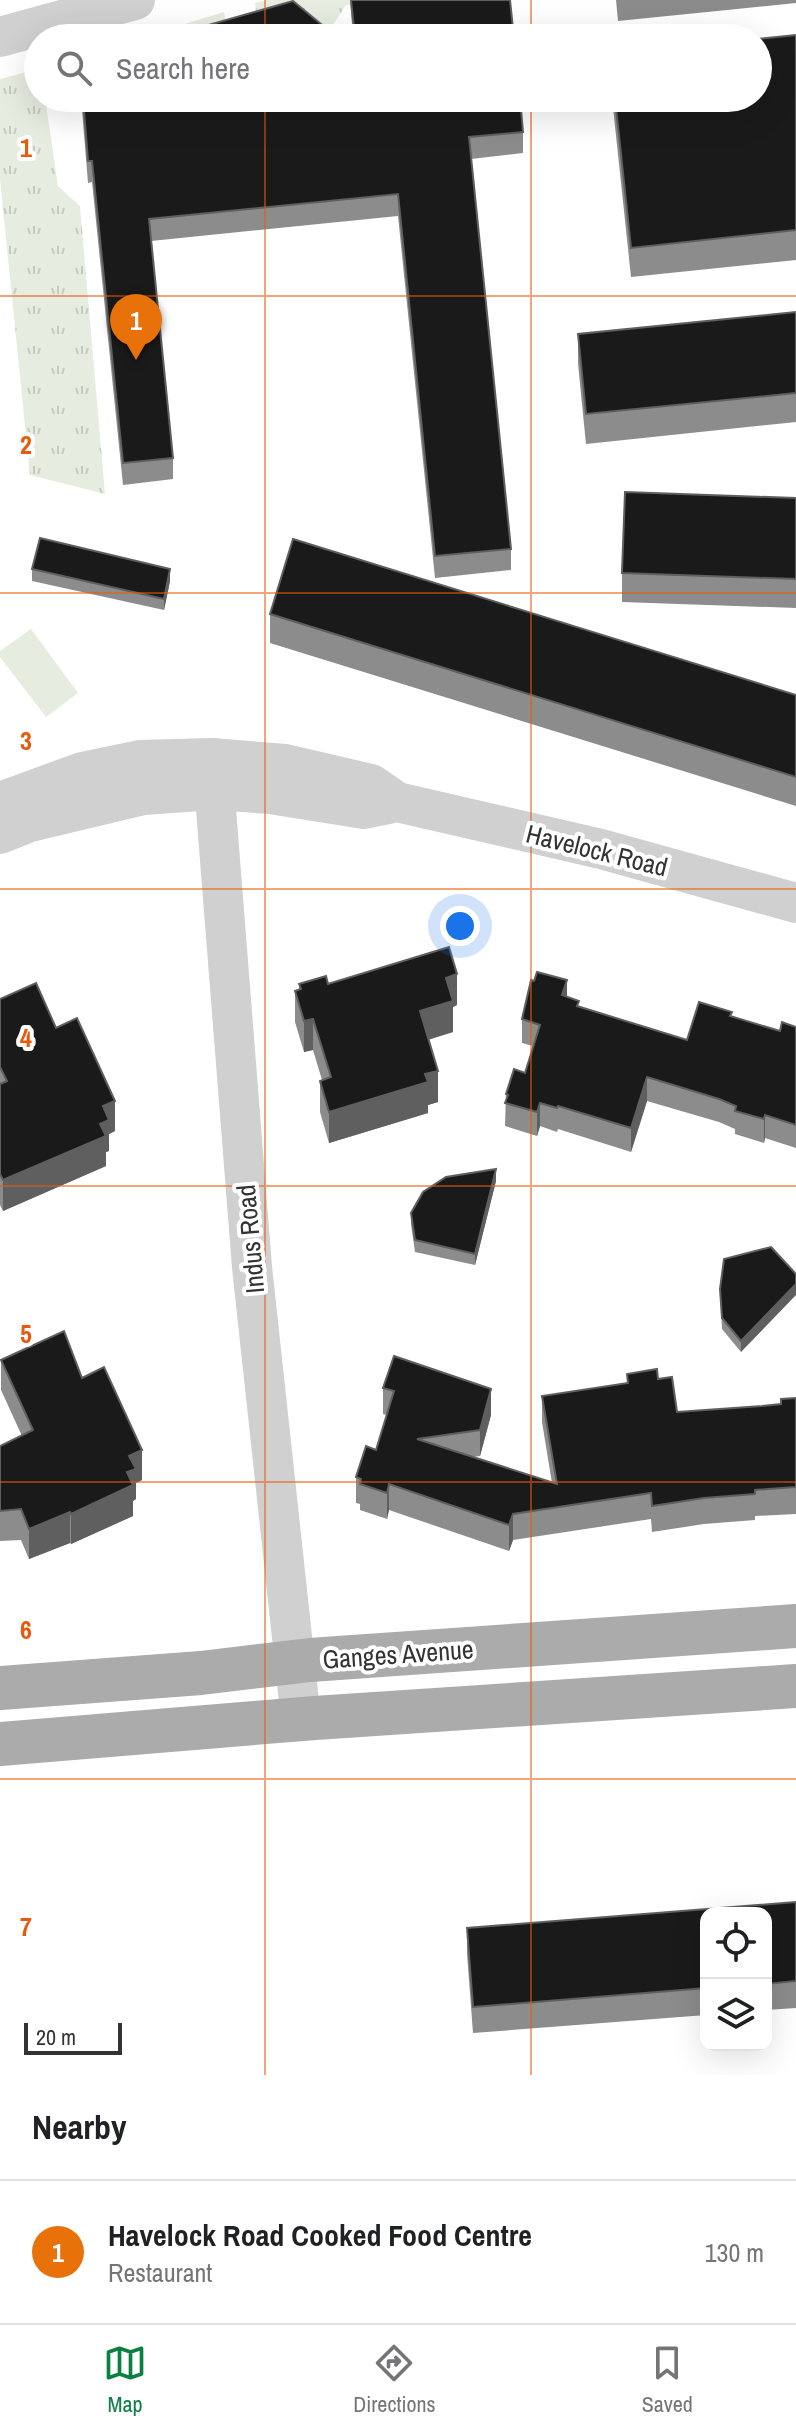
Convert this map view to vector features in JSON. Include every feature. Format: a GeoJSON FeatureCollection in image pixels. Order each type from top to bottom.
{"type":"FeatureCollection","features":[{"type":"Feature","properties":{"kind":"main road","name":"Ganges Avenue"},"geometry":{"type":"LineString","coordinates":[[0,1688],[796,1626]]}},
{"type":"Feature","properties":{"kind":"main road"},"geometry":{"type":"LineString","coordinates":[[0,1744],[796,1686]]}},
{"type":"Feature","properties":{"kind":"street"},"geometry":{"type":"LineString","coordinates":[[47,24],[135,0]]}},
{"type":"Feature","properties":{"kind":"street"},"geometry":{"type":"LineString","coordinates":[[0,37],[24,30]]}},
{"type":"Feature","properties":{"kind":"street","name":"Havelock Road"},"geometry":{"type":"LineString","coordinates":[[0,802],[82,772],[140,760],[213,774],[270,794],[364,809],[397,802],[601,849],[796,903]]}},
{"type":"Feature","properties":{"kind":"street","name":"Havelock Road"},"geometry":{"type":"LineString","coordinates":[[0,834],[30,822],[143,795],[213,774]]}},
{"type":"Feature","properties":{"kind":"street","name":"Indus Road"},"geometry":{"type":"LineString","coordinates":[[213,774],[252,1267],[301,1720]]}},
{"type":"Feature","properties":{"kind":"green space"},"geometry":{"type":"Polygon","coordinates":[[[267,0],[378,0],[346,5],[334,24],[258,24],[255,3],[267,0]]]}},
{"type":"Feature","properties":{"kind":"green space"},"geometry":{"type":"Polygon","coordinates":[[[224,12],[226,24],[185,24],[224,12]]]}},
{"type":"Feature","properties":{"kind":"green space"},"geometry":{"type":"Polygon","coordinates":[[[24,73],[24,112],[47,112],[58,186],[80,206],[105,494],[30,475],[0,179],[0,79],[24,73]]]}},
{"type":"Feature","properties":{"kind":"green space"},"geometry":{"type":"Polygon","coordinates":[[[31,629],[78,693],[46,717],[0,657],[0,651],[31,629]]]}},
{"type":"Feature","properties":{"kind":"building"},"geometry":{"type":"Polygon","coordinates":[[[351,0],[510,0],[513,24],[354,24],[351,0]]]}},
{"type":"Feature","properties":{"kind":"building"},"geometry":{"type":"Polygon","coordinates":[[[293,1],[321,24],[212,24],[293,1]]]}},
{"type":"Feature","properties":{"kind":"building"},"geometry":{"type":"Polygon","coordinates":[[[796,35],[796,230],[631,248],[616,112],[772,112],[772,38],[796,35]]]}},
{"type":"Feature","properties":{"kind":"building"},"geometry":{"type":"Polygon","coordinates":[[[84,112],[521,112],[523,132],[469,137],[511,549],[435,556],[398,194],[149,219],[173,458],[123,463],[92,161],[88,161],[84,112]]]}},
{"type":"Feature","properties":{"kind":"building"},"geometry":{"type":"Polygon","coordinates":[[[796,312],[796,393],[586,414],[578,334],[796,312]]]}},
{"type":"Feature","properties":{"kind":"building"},"geometry":{"type":"Polygon","coordinates":[[[625,492],[796,498],[796,579],[622,573],[625,492]]]}},
{"type":"Feature","properties":{"kind":"building"},"geometry":{"type":"Polygon","coordinates":[[[40,538],[170,569],[164,599],[32,569],[40,538]]]}},
{"type":"Feature","properties":{"kind":"building"},"geometry":{"type":"Polygon","coordinates":[[[293,539],[796,695],[796,777],[270,614],[293,539]]]}},
{"type":"Feature","properties":{"kind":"building"},"geometry":{"type":"Polygon","coordinates":[[[449,947],[457,974],[446,978],[453,1001],[420,1011],[438,1071],[425,1074],[428,1082],[329,1112],[320,1081],[331,1077],[313,1019],[304,1021],[295,991],[301,989],[299,984],[326,976],[328,984],[449,947]]]}},
{"type":"Feature","properties":{"kind":"building"},"geometry":{"type":"Polygon","coordinates":[[[537,972],[567,980],[562,995],[579,1001],[577,1006],[687,1040],[699,1002],[732,1012],[730,1016],[780,1031],[782,1022],[796,1027],[796,1125],[765,1115],[764,1119],[735,1111],[736,1106],[719,1099],[647,1077],[631,1128],[558,1106],[540,1103],[537,1112],[505,1103],[514,1069],[525,1073],[540,1025],[522,1019],[531,980],[534,981],[537,972]]]}},
{"type":"Feature","properties":{"kind":"building"},"geometry":{"type":"Polygon","coordinates":[[[36,983],[56,1028],[77,1018],[115,1101],[103,1106],[109,1120],[100,1124],[106,1136],[3,1180],[0,1174],[0,1084],[7,1081],[0,1067],[0,999],[36,983]]]}},
{"type":"Feature","properties":{"kind":"building"},"geometry":{"type":"Polygon","coordinates":[[[496,1169],[475,1254],[415,1240],[411,1213],[423,1192],[446,1177],[496,1169]]]}},
{"type":"Feature","properties":{"kind":"building"},"geometry":{"type":"Polygon","coordinates":[[[771,1247],[796,1274],[796,1284],[741,1341],[722,1318],[720,1289],[724,1259],[771,1247]]]}},
{"type":"Feature","properties":{"kind":"building"},"geometry":{"type":"Polygon","coordinates":[[[64,1331],[82,1378],[104,1367],[142,1450],[129,1456],[136,1469],[127,1472],[133,1485],[71,1514],[29,1529],[21,1509],[0,1511],[0,1446],[33,1430],[1,1360],[64,1331]]]}},
{"type":"Feature","properties":{"kind":"building"},"geometry":{"type":"Polygon","coordinates":[[[394,1356],[491,1389],[480,1430],[417,1439],[557,1484],[542,1396],[628,1383],[627,1374],[657,1369],[658,1379],[672,1377],[677,1412],[781,1404],[781,1399],[796,1398],[796,1487],[652,1506],[651,1493],[513,1514],[509,1525],[389,1484],[387,1493],[360,1484],[361,1479],[356,1477],[366,1446],[376,1450],[394,1391],[383,1388],[394,1356]]]}},
{"type":"Feature","properties":{"kind":"building"},"geometry":{"type":"Polygon","coordinates":[[[796,1902],[796,1981],[772,1983],[772,1907],[733,1907],[796,1902]]]}},
{"type":"Feature","properties":{"kind":"building"},"geometry":{"type":"Polygon","coordinates":[[[700,1910],[700,1988],[473,2007],[467,1928],[700,1910]]]}},
{"type":"Feature","properties":{"kind":"place","name":"Havelock Road Cooked Food Centre"},"geometry":{"type":"Point","coordinates":[136,360]}}]}
